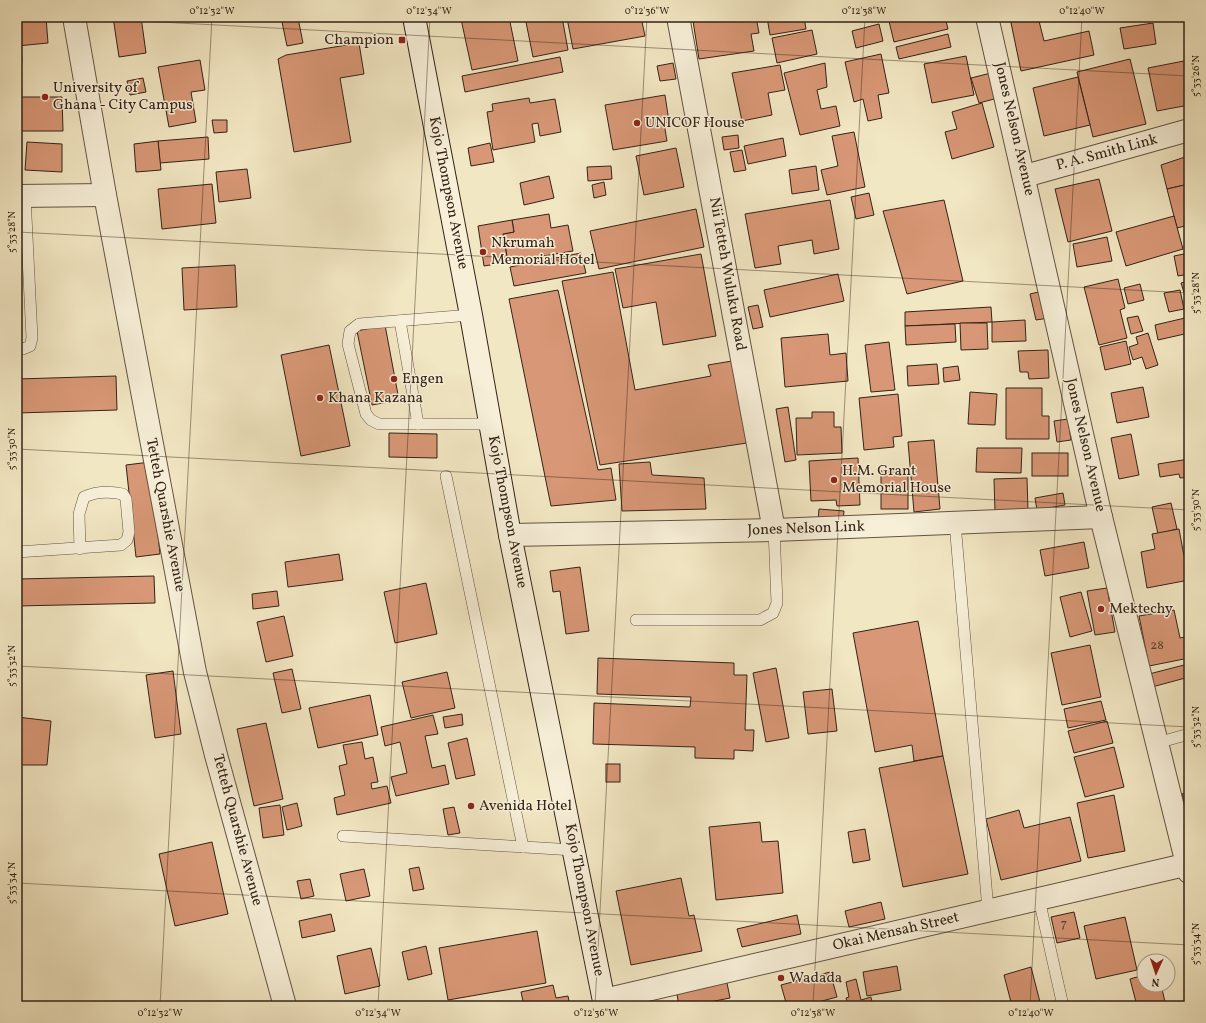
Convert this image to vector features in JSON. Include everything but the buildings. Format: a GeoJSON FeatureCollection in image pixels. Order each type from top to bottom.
{"type":"FeatureCollection","features":[{"type":"Feature","properties":{"kind":"street","name":"Tetteh Quarshie Avenue"},"geometry":{"type":"LineString","coordinates":[[74,17],[105,195],[195,672],[216,755],[285,1006]]}},
{"type":"Feature","properties":{"kind":"street","name":"Kojo Thompson Avenue"},"geometry":{"type":"LineString","coordinates":[[414,17],[471,315],[510,535],[604,1003]]}},
{"type":"Feature","properties":{"kind":"street","name":"Nii Tetteh Wuluku Road"},"geometry":{"type":"LineString","coordinates":[[678,17],[774,530]]}},
{"type":"Feature","properties":{"kind":"street","name":"Jones Nelson Avenue"},"geometry":{"type":"LineString","coordinates":[[987,17],[1101,517],[1188,867]]}},
{"type":"Feature","properties":{"kind":"street","name":"P. A. Smith Link"},"geometry":{"type":"LineString","coordinates":[[1024,176],[1189,130]]}},
{"type":"Feature","properties":{"kind":"street"},"geometry":{"type":"LineString","coordinates":[[21,196],[105,195]]}},
{"type":"Feature","properties":{"kind":"street","name":"Jones Nelson Link"},"geometry":{"type":"LineString","coordinates":[[510,535],[774,530],[1101,517]]}},
{"type":"Feature","properties":{"kind":"street","name":"Okai Mensah Street"},"geometry":{"type":"LineString","coordinates":[[604,1003],[988,910],[1188,867]]}},
{"type":"Feature","properties":{"kind":"lane"},"geometry":{"type":"LineString","coordinates":[[17,349],[23,349],[30,346],[32,338],[21,196]]}},
{"type":"Feature","properties":{"kind":"lane"},"geometry":{"type":"LineString","coordinates":[[471,315],[359,324],[350,331],[348,344],[366,414],[371,420],[379,424],[490,424]]}},
{"type":"Feature","properties":{"kind":"lane"},"geometry":{"type":"LineString","coordinates":[[400,321],[418,424]]}},
{"type":"Feature","properties":{"kind":"lane"},"geometry":{"type":"LineString","coordinates":[[446,476],[522,847]]}},
{"type":"Feature","properties":{"kind":"lane"},"geometry":{"type":"LineString","coordinates":[[17,552],[80,548],[121,545],[127,540],[129,532],[126,499],[123,494],[104,492],[93,493],[84,497],[79,514],[80,548]]}},
{"type":"Feature","properties":{"kind":"lane"},"geometry":{"type":"LineString","coordinates":[[955,523],[988,910]]}},
{"type":"Feature","properties":{"kind":"lane"},"geometry":{"type":"LineString","coordinates":[[636,620],[760,620],[772,613],[777,604],[774,530]]}},
{"type":"Feature","properties":{"kind":"lane"},"geometry":{"type":"LineString","coordinates":[[1157,743],[1189,734]]}},
{"type":"Feature","properties":{"kind":"lane"},"geometry":{"type":"LineString","coordinates":[[343,836],[574,850]]}},
{"type":"Feature","properties":{"kind":"lane"},"geometry":{"type":"LineString","coordinates":[[1039,899],[1063,1006]]}},
{"type":"Feature","properties":{"kind":"place","name":"Champion"},"geometry":{"type":"Point","coordinates":[402,40]}},
{"type":"Feature","properties":{"kind":"place","name":"University of Ghana - City Campus"},"geometry":{"type":"Point","coordinates":[45,97]}},
{"type":"Feature","properties":{"kind":"place","name":"UNICOF House"},"geometry":{"type":"Point","coordinates":[637,123]}},
{"type":"Feature","properties":{"kind":"place","name":"Nkrumah Memorial Hotel"},"geometry":{"type":"Point","coordinates":[483,252]}},
{"type":"Feature","properties":{"kind":"place","name":"Engen"},"geometry":{"type":"Point","coordinates":[394,379]}},
{"type":"Feature","properties":{"kind":"place","name":"Khana Kazana"},"geometry":{"type":"Point","coordinates":[320,398]}},
{"type":"Feature","properties":{"kind":"place","name":"H.M. Grant Memorial House"},"geometry":{"type":"Point","coordinates":[834,480]}},
{"type":"Feature","properties":{"kind":"place","name":"Mektechy"},"geometry":{"type":"Point","coordinates":[1101,609]}},
{"type":"Feature","properties":{"kind":"place","name":"Avenida Hotel"},"geometry":{"type":"Point","coordinates":[471,806]}},
{"type":"Feature","properties":{"kind":"place","name":"Wadada"},"geometry":{"type":"Point","coordinates":[781,978]}}]}
